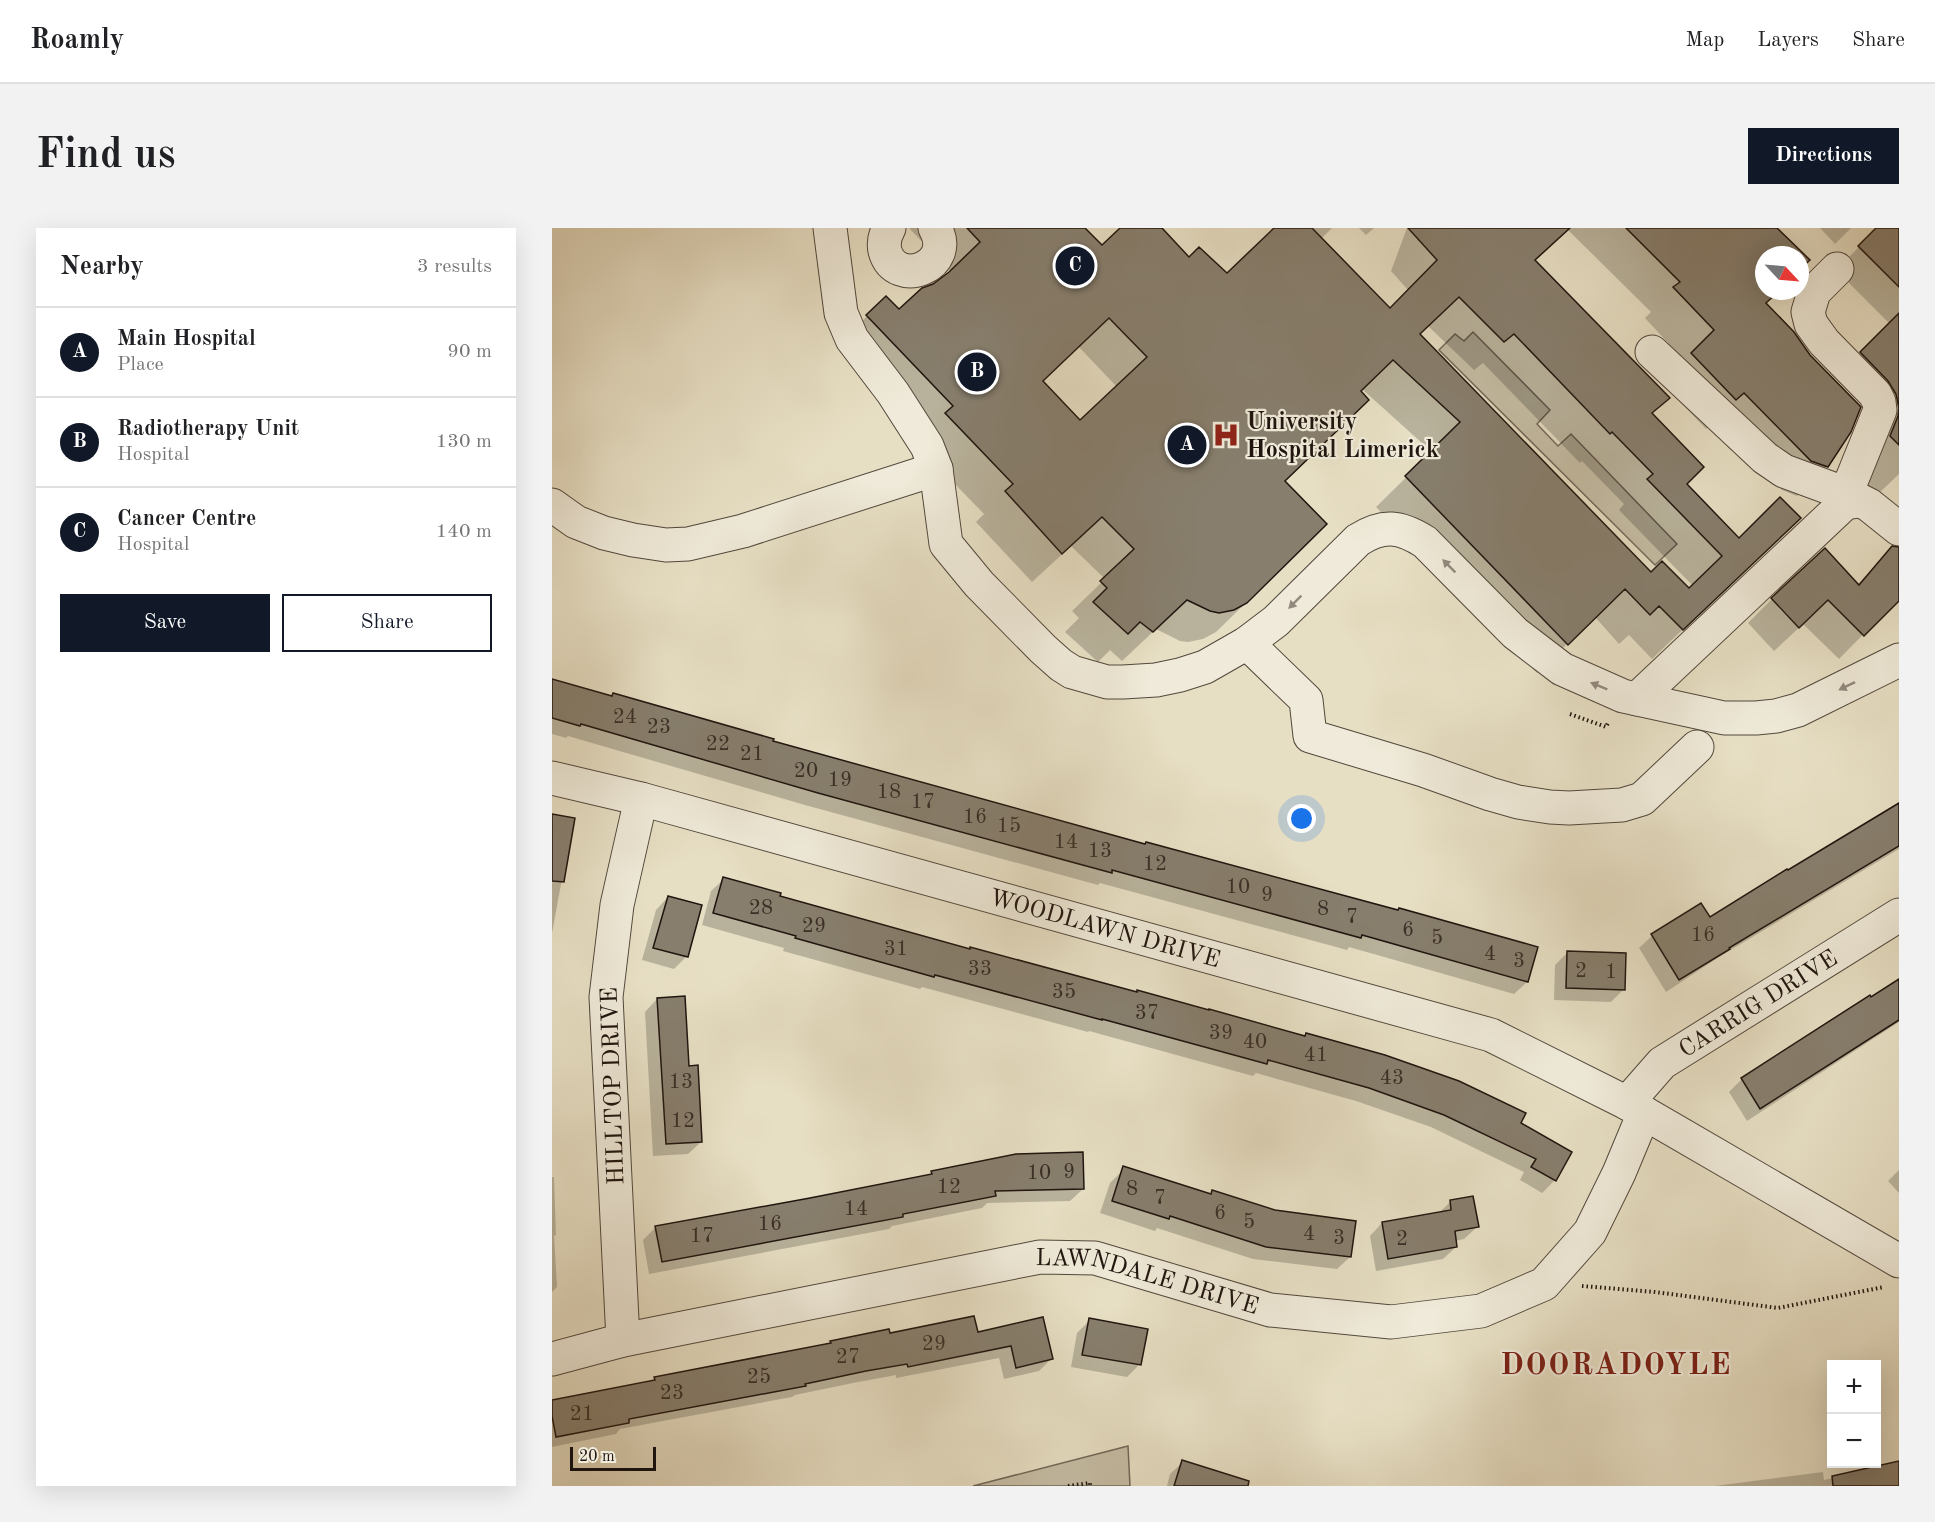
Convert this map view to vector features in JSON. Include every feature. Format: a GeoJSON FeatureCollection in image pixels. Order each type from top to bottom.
{"type":"FeatureCollection","features":[{"type":"Feature","properties":{"kind":"street"},"geometry":{"type":"LineString","coordinates":[[830,228],[841,313],[852,339],[893,393],[927,446],[936,469],[946,544],[980,584],[1043,649],[1072,672],[1107,682],[1156,680],[1205,667],[1247,643],[1276,621],[1358,540],[1368,533],[1391,528],[1413,534],[1425,542],[1515,633],[1562,669],[1612,692],[1637,699],[1724,718],[1776,716],[1798,710],[1899,660]]}},
{"type":"Feature","properties":{"kind":"street"},"geometry":{"type":"LineString","coordinates":[[889,228],[884,239],[887,256],[892,264],[908,271],[918,271],[933,261],[938,253],[939,234],[935,228]]}},
{"type":"Feature","properties":{"kind":"street"},"geometry":{"type":"LineString","coordinates":[[1637,699],[1853,497],[1880,410],[1875,394],[1824,342],[1811,324],[1808,312],[1814,292],[1837,269]]}},
{"type":"Feature","properties":{"kind":"street"},"geometry":{"type":"LineString","coordinates":[[1652,352],[1765,458],[1784,471],[1869,505],[1899,529]]}},
{"type":"Feature","properties":{"kind":"street"},"geometry":{"type":"LineString","coordinates":[[552,505],[576,522],[604,533],[633,540],[688,544],[743,531],[936,469]]}},
{"type":"Feature","properties":{"kind":"street"},"geometry":{"type":"LineString","coordinates":[[1247,643],[1306,700],[1310,736],[1518,802],[1569,808],[1631,804],[1642,799],[1696,747]]}},
{"type":"Feature","properties":{"kind":"street","name":"WOODLAWN DRIVE"},"geometry":{"type":"LineString","coordinates":[[552,778],[641,799],[1491,1035],[1635,1108],[1894,1273]]}},
{"type":"Feature","properties":{"kind":"street","name":"HILLTOP DRIVE"},"geometry":{"type":"LineString","coordinates":[[623,1340],[606,997],[617,905],[641,799]]}},
{"type":"Feature","properties":{"kind":"street","name":"CARRIG DRIVE"},"geometry":{"type":"LineString","coordinates":[[1635,1108],[1662,1063],[1899,915]]}},
{"type":"Feature","properties":{"kind":"street","name":"LAWNDALE DRIVE"},"geometry":{"type":"LineString","coordinates":[[552,1359],[623,1340],[1040,1257],[1095,1258],[1270,1310],[1390,1322],[1481,1311],[1544,1284],[1590,1232],[1619,1173],[1635,1108]]}},
{"type":"Feature","properties":{"kind":"path"},"geometry":{"type":"LineString","coordinates":[[1544,1284],[1654,1292],[1778,1308],[1894,1273]]}},
{"type":"Feature","properties":{"kind":"path"},"geometry":{"type":"LineString","coordinates":[[1068,1486],[1090,1483],[1090,1486]]}},
{"type":"Feature","properties":{"kind":"shaded area"},"geometry":{"type":"Polygon","coordinates":[[[1473,332],[1550,410],[1537,424],[1558,446],[1571,434],[1677,544],[1655,565],[1439,350],[1455,334],[1464,341],[1473,332]]]}},
{"type":"Feature","properties":{"kind":"shaded area"},"geometry":{"type":"Polygon","coordinates":[[[1128,1446],[1130,1486],[973,1486],[1128,1446]]]}},
{"type":"Feature","properties":{"kind":"building"},"geometry":{"type":"Polygon","coordinates":[[[967,228],[1085,228],[1102,245],[1120,228],[1162,228],[1189,257],[1199,247],[1227,273],[1274,228],[1312,228],[1390,308],[1437,260],[1408,228],[1570,228],[1535,260],[1670,398],[1652,413],[1704,467],[1687,484],[1739,538],[1780,497],[1801,518],[1683,630],[1659,606],[1650,615],[1625,589],[1568,645],[1405,476],[1460,422],[1393,360],[1361,391],[1369,400],[1285,481],[1327,524],[1247,603],[1234,610],[1219,613],[1187,600],[1153,632],[1140,622],[1128,634],[1093,602],[1107,588],[1100,581],[1134,549],[1102,517],[1062,554],[1005,491],[1013,484],[945,413],[953,406],[866,315],[886,296],[899,309],[922,288],[933,284],[949,272],[980,242],[967,228]],[[1459,297],[1420,334],[1651,572],[1662,561],[1689,588],[1722,556],[1647,479],[1653,474],[1612,432],[1610,434],[1514,334],[1504,342],[1459,297]],[[1109,318],[1043,381],[1080,420],[1147,357],[1109,318]]]}},
{"type":"Feature","properties":{"kind":"building"},"geometry":{"type":"Polygon","coordinates":[[[1626,228],[1777,228],[1796,246],[1755,246],[1755,300],[1769,300],[1766,303],[1794,332],[1810,355],[1861,407],[1851,432],[1828,467],[1811,461],[1744,393],[1736,400],[1691,353],[1714,330],[1673,287],[1680,282],[1626,228]]]}},
{"type":"Feature","properties":{"kind":"building"},"geometry":{"type":"Polygon","coordinates":[[[1876,228],[1899,228],[1899,287],[1858,246],[1876,228]]]}},
{"type":"Feature","properties":{"kind":"building"},"geometry":{"type":"Polygon","coordinates":[[[1899,313],[1899,408],[1896,394],[1888,381],[1860,352],[1899,313]]]}},
{"type":"Feature","properties":{"kind":"building"},"geometry":{"type":"Polygon","coordinates":[[[1899,408],[1899,445],[1890,436],[1899,408]]]}},
{"type":"Feature","properties":{"kind":"building"},"geometry":{"type":"Polygon","coordinates":[[[1892,546],[1899,547],[1899,601],[1864,636],[1828,600],[1799,628],[1771,598],[1825,548],[1859,585],[1892,546]]]}},
{"type":"Feature","properties":{"kind":"building"},"geometry":{"type":"Polygon","coordinates":[[[552,679],[612,696],[613,693],[774,739],[773,741],[1145,844],[1146,842],[1398,910],[1399,908],[1538,947],[1528,982],[1362,935],[1361,938],[1112,870],[1112,873],[818,793],[581,724],[580,726],[552,718],[552,679]]]}},
{"type":"Feature","properties":{"kind":"building"},"geometry":{"type":"Polygon","coordinates":[[[1899,803],[1899,846],[1679,980],[1651,934],[1701,903],[1710,917],[1899,803]]]}},
{"type":"Feature","properties":{"kind":"building"},"geometry":{"type":"Polygon","coordinates":[[[552,814],[575,818],[564,882],[552,881],[552,814]]]}},
{"type":"Feature","properties":{"kind":"building"},"geometry":{"type":"Polygon","coordinates":[[[723,877],[781,893],[780,896],[970,949],[970,947],[1385,1055],[1459,1081],[1526,1113],[1521,1123],[1572,1152],[1556,1181],[1531,1167],[1536,1159],[1444,1115],[1369,1088],[1268,1060],[1267,1064],[935,975],[934,977],[713,913],[723,877]]]}},
{"type":"Feature","properties":{"kind":"building"},"geometry":{"type":"Polygon","coordinates":[[[668,896],[702,905],[688,957],[653,948],[668,896]]]}},
{"type":"Feature","properties":{"kind":"building"},"geometry":{"type":"Polygon","coordinates":[[[1567,951],[1626,953],[1625,990],[1566,988],[1567,951]]]}},
{"type":"Feature","properties":{"kind":"building"},"geometry":{"type":"Polygon","coordinates":[[[1899,979],[1899,1020],[1760,1109],[1741,1078],[1870,995],[1871,997],[1899,979]]]}},
{"type":"Feature","properties":{"kind":"building"},"geometry":{"type":"Polygon","coordinates":[[[685,996],[689,1066],[698,1065],[702,1142],[666,1144],[657,998],[685,996]]]}},
{"type":"Feature","properties":{"kind":"building"},"geometry":{"type":"Polygon","coordinates":[[[1083,1152],[1084,1189],[995,1191],[996,1196],[903,1214],[903,1217],[662,1262],[655,1226],[932,1174],[931,1171],[1016,1154],[1083,1152]]]}},
{"type":"Feature","properties":{"kind":"building"},"geometry":{"type":"Polygon","coordinates":[[[1123,1166],[1211,1194],[1212,1190],[1275,1210],[1356,1221],[1351,1257],[1266,1247],[1170,1216],[1169,1219],[1112,1201],[1123,1166]]]}},
{"type":"Feature","properties":{"kind":"building"},"geometry":{"type":"Polygon","coordinates":[[[1473,1196],[1479,1227],[1455,1231],[1457,1247],[1388,1259],[1382,1222],[1451,1210],[1450,1200],[1473,1196]]]}},
{"type":"Feature","properties":{"kind":"building"},"geometry":{"type":"Polygon","coordinates":[[[974,1316],[978,1332],[1043,1317],[1053,1359],[1016,1368],[1011,1346],[908,1367],[907,1364],[866,1371],[805,1384],[806,1386],[629,1419],[629,1423],[556,1437],[552,1400],[889,1329],[890,1333],[974,1316]]]}},
{"type":"Feature","properties":{"kind":"building"},"geometry":{"type":"Polygon","coordinates":[[[1089,1318],[1148,1329],[1141,1365],[1082,1355],[1089,1318]]]}},
{"type":"Feature","properties":{"kind":"building"},"geometry":{"type":"Polygon","coordinates":[[[1182,1460],[1249,1481],[1248,1486],[1174,1486],[1182,1460]]]}},
{"type":"Feature","properties":{"kind":"building"},"geometry":{"type":"Polygon","coordinates":[[[1899,1461],[1899,1486],[1833,1486],[1832,1476],[1868,1468],[1881,1468],[1881,1465],[1899,1461]]]}},
{"type":"Feature","properties":{"kind":"place","name":"Cancer Centre"},"geometry":{"type":"Point","coordinates":[1075,266]}},
{"type":"Feature","properties":{"kind":"place","name":"Radiotherapy Unit"},"geometry":{"type":"Point","coordinates":[977,372]}},
{"type":"Feature","properties":{"kind":"place","name":"University Hospital Limerick"},"geometry":{"type":"Point","coordinates":[1226,435]}},
{"type":"Feature","properties":{"kind":"place","name":"Main Hospital"},"geometry":{"type":"Point","coordinates":[1187,445]}},
{"type":"Feature","properties":{"kind":"district","name":"DOORADOYLE"},"geometry":{"type":"Point","coordinates":[1616,1364]}}]}
